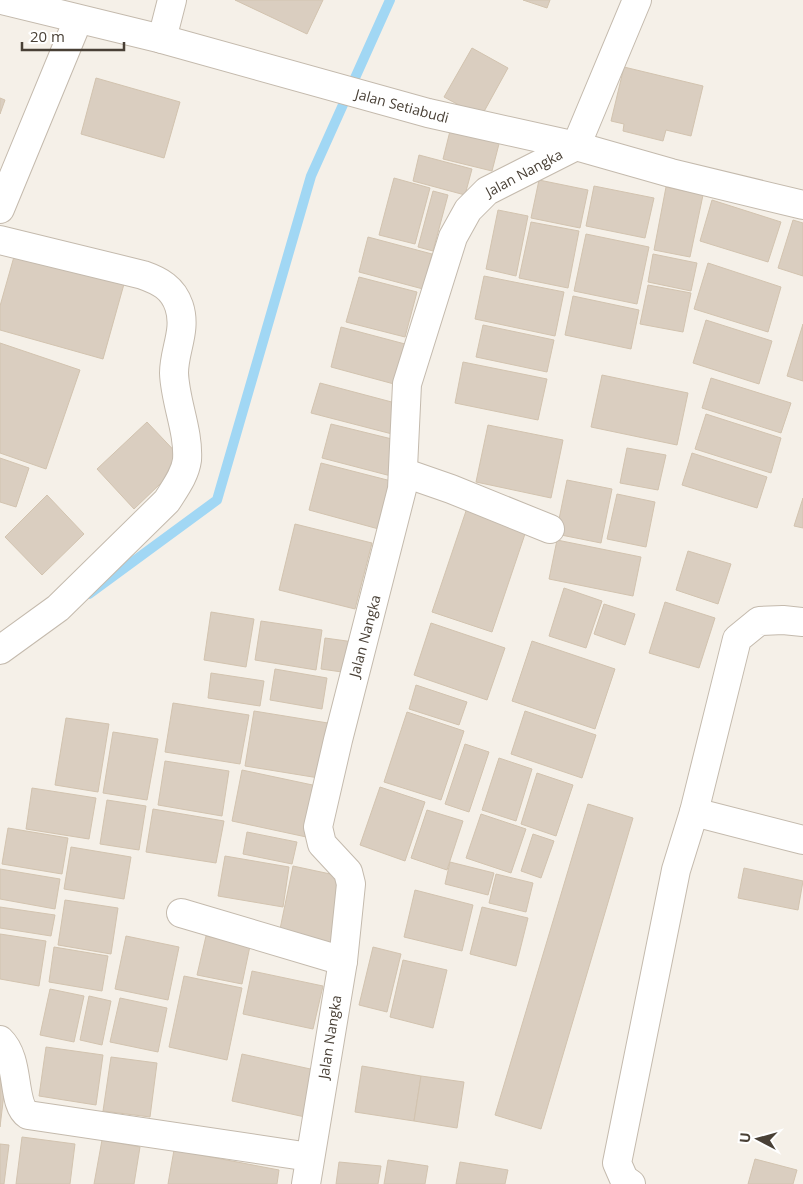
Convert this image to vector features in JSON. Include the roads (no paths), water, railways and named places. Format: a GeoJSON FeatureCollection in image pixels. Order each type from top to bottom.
{"type":"FeatureCollection","features":[{"type":"Feature","properties":{"kind":"street","name":"Jalan Setiabudi"},"geometry":{"type":"LineString","coordinates":[[2,0],[162,39],[428,114],[576,146],[671,173],[803,205]]}},
{"type":"Feature","properties":{"kind":"street"},"geometry":{"type":"LineString","coordinates":[[162,39],[172,0]]}},
{"type":"Feature","properties":{"kind":"street"},"geometry":{"type":"LineString","coordinates":[[576,146],[637,0]]}},
{"type":"Feature","properties":{"kind":"street"},"geometry":{"type":"LineString","coordinates":[[0,209],[78,20]]}},
{"type":"Feature","properties":{"kind":"street","name":"Jalan Nangka"},"geometry":{"type":"LineString","coordinates":[[306,1184],[343,961],[351,879],[348,872],[322,844],[318,827],[405,473],[407,384],[457,230],[471,206],[487,192],[576,146]]}},
{"type":"Feature","properties":{"kind":"street"},"geometry":{"type":"LineString","coordinates":[[0,240],[143,275],[160,281],[168,288],[180,308],[182,323],[174,372],[187,459],[180,481],[167,501],[58,608],[0,650]]}},
{"type":"Feature","properties":{"kind":"street"},"geometry":{"type":"LineString","coordinates":[[405,473],[451,489],[550,529]]}},
{"type":"Feature","properties":{"kind":"street"},"geometry":{"type":"LineString","coordinates":[[631,1184],[624,1179],[617,1163],[676,870],[694,812],[737,639],[759,621],[803,622]]}},
{"type":"Feature","properties":{"kind":"street"},"geometry":{"type":"LineString","coordinates":[[694,812],[803,840]]}},
{"type":"Feature","properties":{"kind":"street"},"geometry":{"type":"LineString","coordinates":[[181,913],[343,961]]}},
{"type":"Feature","properties":{"kind":"street"},"geometry":{"type":"LineString","coordinates":[[0,1040],[7,1047],[14,1066],[20,1105],[28,1115],[310,1157]]}},
{"type":"Feature","properties":{"kind":"waterway"},"geometry":{"type":"LineString","coordinates":[[89,594],[217,500],[311,176],[390,0]]}}]}
